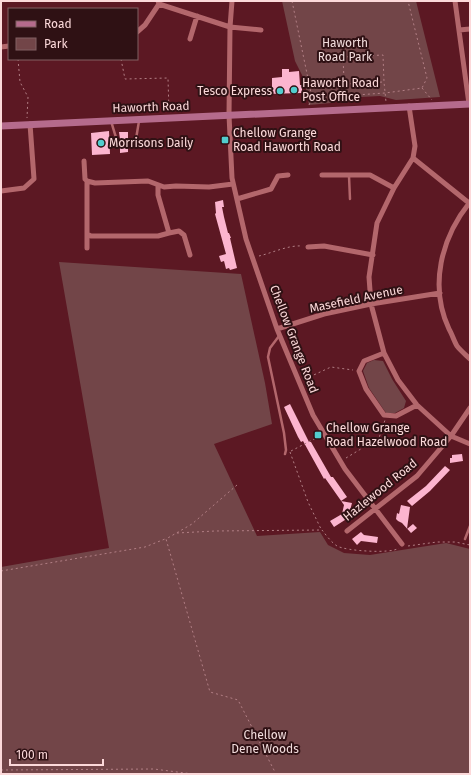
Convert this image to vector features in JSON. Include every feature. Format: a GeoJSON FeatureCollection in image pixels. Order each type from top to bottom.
{"type":"FeatureCollection","features":[{"type":"Feature","properties":{"kind":"main road","name":"Haworth Road"},"geometry":{"type":"LineString","coordinates":[[1,126],[470,104]]}},
{"type":"Feature","properties":{"kind":"street","name":"Chellow Grange Road"},"geometry":{"type":"LineString","coordinates":[[232,1],[228,115],[233,184],[246,239],[278,332],[313,415],[340,461],[402,544]]}},
{"type":"Feature","properties":{"kind":"street"},"geometry":{"type":"LineString","coordinates":[[455,1],[470,104]]}},
{"type":"Feature","properties":{"kind":"street"},"geometry":{"type":"LineString","coordinates":[[138,31],[144,25],[159,2],[230,27],[261,30]]}},
{"type":"Feature","properties":{"kind":"street"},"geometry":{"type":"LineString","coordinates":[[190,39],[197,16]]}},
{"type":"Feature","properties":{"kind":"street"},"geometry":{"type":"LineString","coordinates":[[459,30],[470,29]]}},
{"type":"Feature","properties":{"kind":"street"},"geometry":{"type":"LineString","coordinates":[[410,106],[414,146],[413,158],[394,188],[377,223],[370,277],[371,304],[384,354],[398,380],[417,405],[451,436],[470,444]]}},
{"type":"Feature","properties":{"kind":"street"},"geometry":{"type":"LineString","coordinates":[[1,191],[24,188],[34,179],[28,125]]}},
{"type":"Feature","properties":{"kind":"street"},"geometry":{"type":"LineString","coordinates":[[413,158],[469,203],[455,222],[445,246],[439,274],[444,318],[457,346],[470,359]]}},
{"type":"Feature","properties":{"kind":"street"},"geometry":{"type":"LineString","coordinates":[[84,161],[85,179],[87,181],[87,248]]}},
{"type":"Feature","properties":{"kind":"street"},"geometry":{"type":"LineString","coordinates":[[237,199],[271,189],[278,176],[288,175]]}},
{"type":"Feature","properties":{"kind":"street"},"geometry":{"type":"LineString","coordinates":[[322,175],[370,175],[394,188]]}},
{"type":"Feature","properties":{"kind":"street"},"geometry":{"type":"LineString","coordinates":[[87,181],[95,183],[148,181],[164,187],[209,187],[233,184]]}},
{"type":"Feature","properties":{"kind":"street"},"geometry":{"type":"LineString","coordinates":[[158,186],[158,195],[169,233]]}},
{"type":"Feature","properties":{"kind":"street"},"geometry":{"type":"LineString","coordinates":[[87,234],[91,236],[158,236],[179,231],[184,235],[190,255]]}},
{"type":"Feature","properties":{"kind":"street"},"geometry":{"type":"LineString","coordinates":[[308,247],[324,246],[373,255]]}},
{"type":"Feature","properties":{"kind":"street","name":"Masefield Avenue"},"geometry":{"type":"LineString","coordinates":[[278,332],[324,314],[371,304],[440,293]]}},
{"type":"Feature","properties":{"kind":"street"},"geometry":{"type":"LineString","coordinates":[[384,354],[364,361],[359,371],[366,389],[384,415],[396,416],[417,405]]}},
{"type":"Feature","properties":{"kind":"street","name":"Hazlewood Road"},"geometry":{"type":"LineString","coordinates":[[347,530],[417,476],[451,436],[470,408]]}},
{"type":"Feature","properties":{"kind":"lane"},"geometry":{"type":"LineString","coordinates":[[110,120],[116,132],[116,140],[118,142],[133,141],[136,139],[140,119]]}},
{"type":"Feature","properties":{"kind":"lane"},"geometry":{"type":"LineString","coordinates":[[349,175],[350,199]]}},
{"type":"Feature","properties":{"kind":"lane"},"geometry":{"type":"LineString","coordinates":[[278,332],[270,348],[268,357],[284,433],[285,454]]}},
{"type":"Feature","properties":{"kind":"lane"},"geometry":{"type":"LineString","coordinates":[[465,539],[470,526]]}},
{"type":"Feature","properties":{"kind":"path"},"geometry":{"type":"LineString","coordinates":[[292,1],[312,98],[309,105]]}},
{"type":"Feature","properties":{"kind":"path"},"geometry":{"type":"LineString","coordinates":[[408,1],[427,78],[422,88]]}},
{"type":"Feature","properties":{"kind":"path"},"geometry":{"type":"LineString","coordinates":[[345,110],[343,57],[382,55],[387,108]]}},
{"type":"Feature","properties":{"kind":"path"},"geometry":{"type":"LineString","coordinates":[[18,60],[20,82],[28,97],[28,125]]}},
{"type":"Feature","properties":{"kind":"path"},"geometry":{"type":"LineString","coordinates":[[121,60],[125,79],[168,78],[170,118]]}},
{"type":"Feature","properties":{"kind":"path"},"geometry":{"type":"LineString","coordinates":[[344,84],[384,82]]}},
{"type":"Feature","properties":{"kind":"path"},"geometry":{"type":"LineString","coordinates":[[312,98],[385,93],[422,88]]}},
{"type":"Feature","properties":{"kind":"path"},"geometry":{"type":"LineString","coordinates":[[422,88],[437,105]]}},
{"type":"Feature","properties":{"kind":"path"},"geometry":{"type":"LineString","coordinates":[[253,258],[285,248],[299,246],[308,247]]}},
{"type":"Feature","properties":{"kind":"path"},"geometry":{"type":"LineString","coordinates":[[299,382],[331,367],[359,371]]}},
{"type":"Feature","properties":{"kind":"path"},"geometry":{"type":"LineString","coordinates":[[340,461],[379,438],[387,415]]}},
{"type":"Feature","properties":{"kind":"path"},"geometry":{"type":"LineString","coordinates":[[285,454],[324,434]]}},
{"type":"Feature","properties":{"kind":"path"},"geometry":{"type":"LineString","coordinates":[[290,452],[308,502],[322,530],[335,545],[342,548],[355,550],[393,551],[398,550],[402,544],[408,546],[437,542],[455,542],[470,545]]}},
{"type":"Feature","properties":{"kind":"path"},"geometry":{"type":"LineString","coordinates":[[1,571],[145,547],[166,539],[192,524],[237,485]]}},
{"type":"Feature","properties":{"kind":"path"},"geometry":{"type":"LineString","coordinates":[[176,533],[322,530]]}},
{"type":"Feature","properties":{"kind":"path"},"geometry":{"type":"LineString","coordinates":[[166,539],[210,692],[238,700],[276,774]]}},
{"type":"Feature","properties":{"kind":"path"},"geometry":{"type":"LineString","coordinates":[[1,770],[154,769],[193,774]]}},
{"type":"Feature","properties":{"kind":"green space","name":"Haworth Road Park"},"geometry":{"type":"Polygon","coordinates":[[[282,1],[416,1],[440,97],[396,100],[380,96],[343,98],[331,103],[309,105],[304,79],[295,61],[282,1]]]}},
{"type":"Feature","properties":{"kind":"green space","name":"Chellow Dene Woods"},"geometry":{"type":"Polygon","coordinates":[[[59,262],[241,274],[265,383],[272,424],[214,444],[257,536],[320,532],[328,545],[344,553],[370,555],[446,543],[470,549],[470,774],[1,774],[1,567],[109,548],[59,262]]]}},
{"type":"Feature","properties":{"kind":"green space"},"geometry":{"type":"Polygon","coordinates":[[[374,360],[383,361],[406,401],[404,408],[395,413],[386,413],[369,388],[363,371],[367,363],[374,360]]]}},
{"type":"Feature","properties":{"kind":"building"},"geometry":{"type":"Polygon","coordinates":[[[282,69],[289,69],[289,72],[299,71],[302,93],[266,94],[266,88],[272,88],[272,78],[282,77],[282,69]]]}},
{"type":"Feature","properties":{"kind":"building","name":"Morrisons Daily"},"geometry":{"type":"Polygon","coordinates":[[[109,131],[110,154],[92,155],[91,133],[109,131]]]}},
{"type":"Feature","properties":{"kind":"building"},"geometry":{"type":"Polygon","coordinates":[[[119,132],[128,132],[128,139],[120,139],[119,132]]]}},
{"type":"Feature","properties":{"kind":"building"},"geometry":{"type":"Polygon","coordinates":[[[128,144],[128,152],[120,153],[120,145],[128,144]]]}},
{"type":"Feature","properties":{"kind":"building"},"geometry":{"type":"Polygon","coordinates":[[[223,200],[224,207],[222,207],[224,217],[228,233],[231,238],[237,268],[230,270],[229,268],[226,269],[224,261],[221,262],[219,256],[226,254],[215,214],[215,202],[223,200]]]}},
{"type":"Feature","properties":{"kind":"building"},"geometry":{"type":"Polygon","coordinates":[[[290,404],[309,442],[311,442],[331,477],[333,477],[347,497],[341,501],[325,478],[324,479],[303,441],[301,442],[298,437],[284,407],[290,404]]]}},
{"type":"Feature","properties":{"kind":"building"},"geometry":{"type":"Polygon","coordinates":[[[462,454],[463,461],[450,463],[450,458],[452,458],[452,455],[462,454]]]}},
{"type":"Feature","properties":{"kind":"building"},"geometry":{"type":"Polygon","coordinates":[[[445,466],[450,470],[430,491],[412,506],[407,501],[426,486],[445,466]]]}},
{"type":"Feature","properties":{"kind":"building"},"geometry":{"type":"Polygon","coordinates":[[[341,501],[352,503],[348,518],[334,527],[330,521],[342,514],[344,505],[341,501]]]}},
{"type":"Feature","properties":{"kind":"building"},"geometry":{"type":"Polygon","coordinates":[[[401,505],[410,507],[407,529],[396,519],[401,505]]]}},
{"type":"Feature","properties":{"kind":"building"},"geometry":{"type":"Polygon","coordinates":[[[413,524],[417,528],[411,533],[407,529],[413,524]]]}},
{"type":"Feature","properties":{"kind":"building"},"geometry":{"type":"Polygon","coordinates":[[[361,532],[364,535],[378,537],[377,543],[361,541],[357,545],[352,539],[361,532]]]}},
{"type":"Feature","properties":{"kind":"place","name":"Haworth Road Post Office"},"geometry":{"type":"Point","coordinates":[294,90]}},
{"type":"Feature","properties":{"kind":"place","name":"Tesco Express"},"geometry":{"type":"Point","coordinates":[280,91]}},
{"type":"Feature","properties":{"kind":"place","name":"Chellow Grange Road Haworth Road"},"geometry":{"type":"Point","coordinates":[225,140]}},
{"type":"Feature","properties":{"kind":"place","name":"Morrisons Daily"},"geometry":{"type":"Point","coordinates":[101,143]}},
{"type":"Feature","properties":{"kind":"place","name":"Chellow Grange Road Hazelwood Road"},"geometry":{"type":"Point","coordinates":[318,435]}}]}
